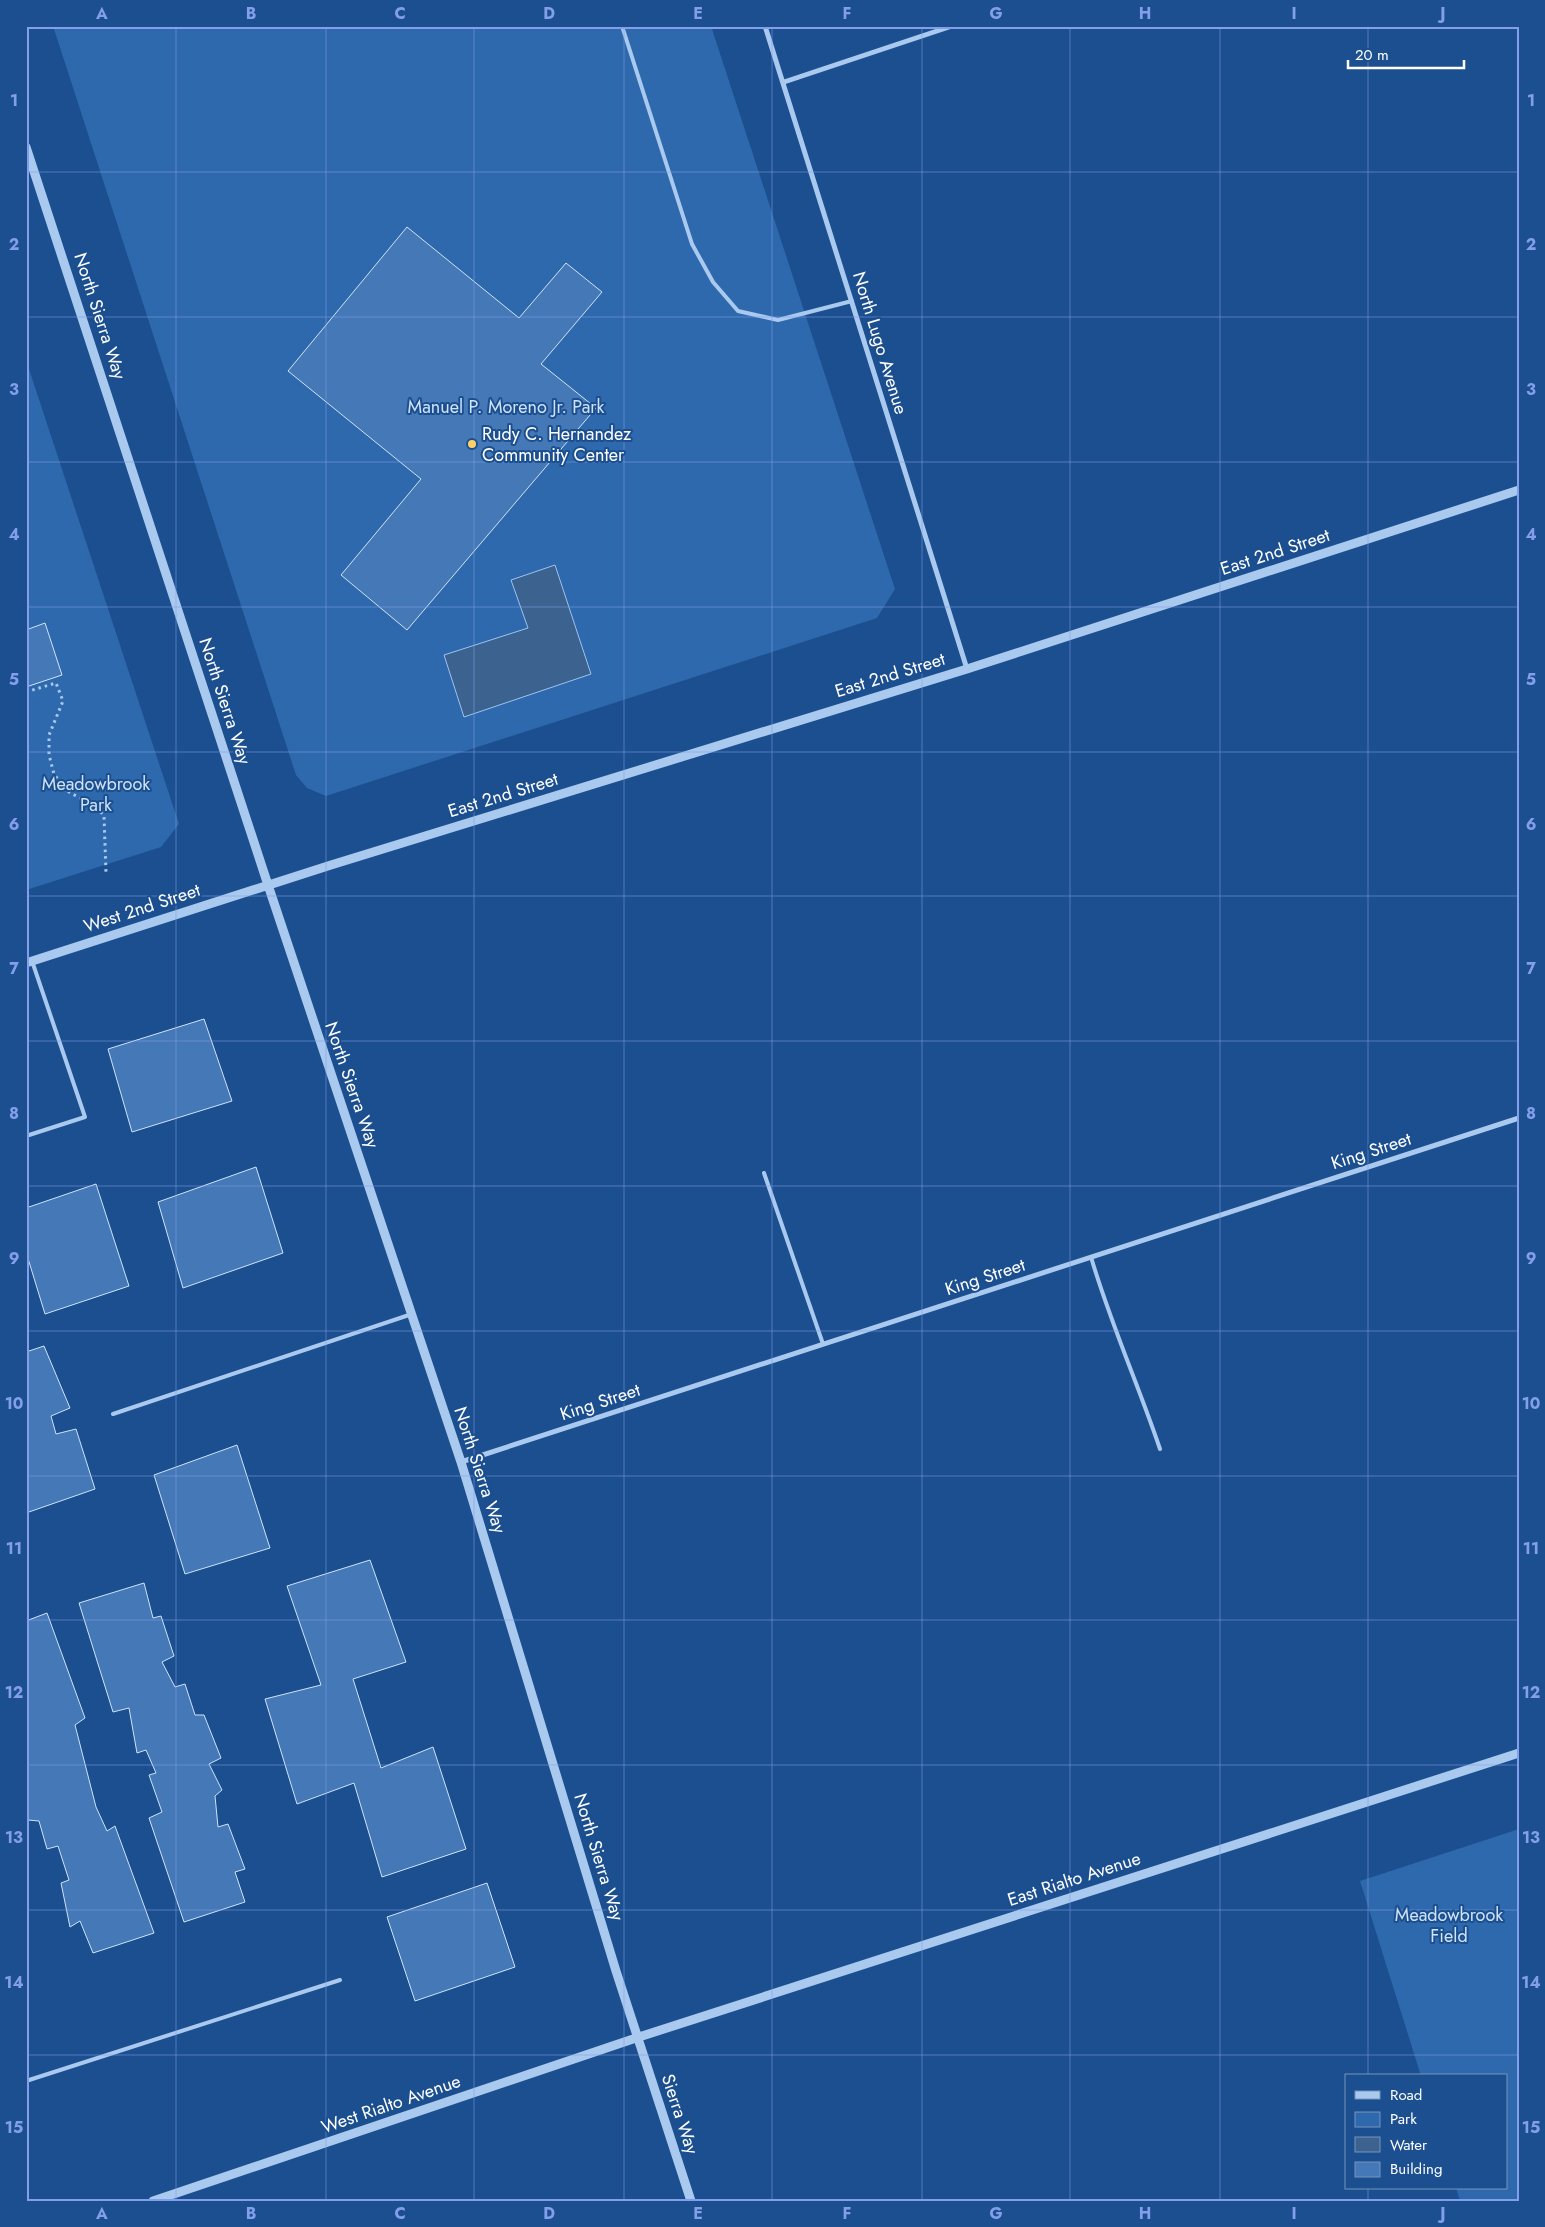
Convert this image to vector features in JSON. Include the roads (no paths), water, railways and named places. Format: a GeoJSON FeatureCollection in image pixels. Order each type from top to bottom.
{"type":"FeatureCollection","features":[{"type":"Feature","properties":{"kind":"street","name":"North Lugo Avenue"},"geometry":{"type":"LineString","coordinates":[[765,26],[967,669]]}},
{"type":"Feature","properties":{"kind":"street"},"geometry":{"type":"LineString","coordinates":[[784,82],[952,26]]}},
{"type":"Feature","properties":{"kind":"street","name":"North Sierra Way"},"geometry":{"type":"LineString","coordinates":[[26,147],[268,885],[461,1462],[616,1971],[639,2037]]}},
{"type":"Feature","properties":{"kind":"street","name":"East 2nd Street"},"geometry":{"type":"LineString","coordinates":[[268,885],[967,669],[1519,490]]}},
{"type":"Feature","properties":{"kind":"street","name":"West 2nd Street"},"geometry":{"type":"LineString","coordinates":[[29,962],[268,885]]}},
{"type":"Feature","properties":{"kind":"street","name":"King Street"},"geometry":{"type":"LineString","coordinates":[[461,1462],[1519,1118]]}},
{"type":"Feature","properties":{"kind":"street","name":"East Rialto Avenue"},"geometry":{"type":"LineString","coordinates":[[639,2037],[1519,1753]]}},
{"type":"Feature","properties":{"kind":"street","name":"West Rialto Avenue"},"geometry":{"type":"LineString","coordinates":[[153,2201],[639,2037]]}},
{"type":"Feature","properties":{"kind":"street","name":"Sierra Way"},"geometry":{"type":"LineString","coordinates":[[639,2037],[691,2201]]}},
{"type":"Feature","properties":{"kind":"lane"},"geometry":{"type":"LineString","coordinates":[[622,26],[692,244],[714,282],[738,311],[778,320],[852,301]]}},
{"type":"Feature","properties":{"kind":"lane"},"geometry":{"type":"LineString","coordinates":[[26,1136],[85,1117],[29,962]]}},
{"type":"Feature","properties":{"kind":"lane"},"geometry":{"type":"LineString","coordinates":[[764,1173],[823,1344]]}},
{"type":"Feature","properties":{"kind":"lane"},"geometry":{"type":"LineString","coordinates":[[1091,1257],[1108,1311],[1134,1375],[1160,1449]]}},
{"type":"Feature","properties":{"kind":"lane"},"geometry":{"type":"LineString","coordinates":[[113,1414],[412,1314]]}},
{"type":"Feature","properties":{"kind":"lane"},"geometry":{"type":"LineString","coordinates":[[26,2081],[340,1980]]}},
{"type":"Feature","properties":{"kind":"water"},"geometry":{"type":"Polygon","coordinates":[[[555,565],[591,674],[464,717],[444,655],[528,628],[511,580],[555,565]]]}},
{"type":"Feature","properties":{"kind":"place","name":"Rudy C. Hernandez Community Center"},"geometry":{"type":"Point","coordinates":[472,444]}},
{"type":"Feature","properties":{"kind":"park label","name":"Manuel P. Moreno Jr. Park"},"geometry":{"type":"Point","coordinates":[506,407]}},
{"type":"Feature","properties":{"kind":"park label","name":"Meadowbrook Park"},"geometry":{"type":"Point","coordinates":[96,794]}},
{"type":"Feature","properties":{"kind":"park label","name":"Meadowbrook Field"},"geometry":{"type":"Point","coordinates":[1449,1925]}}]}
